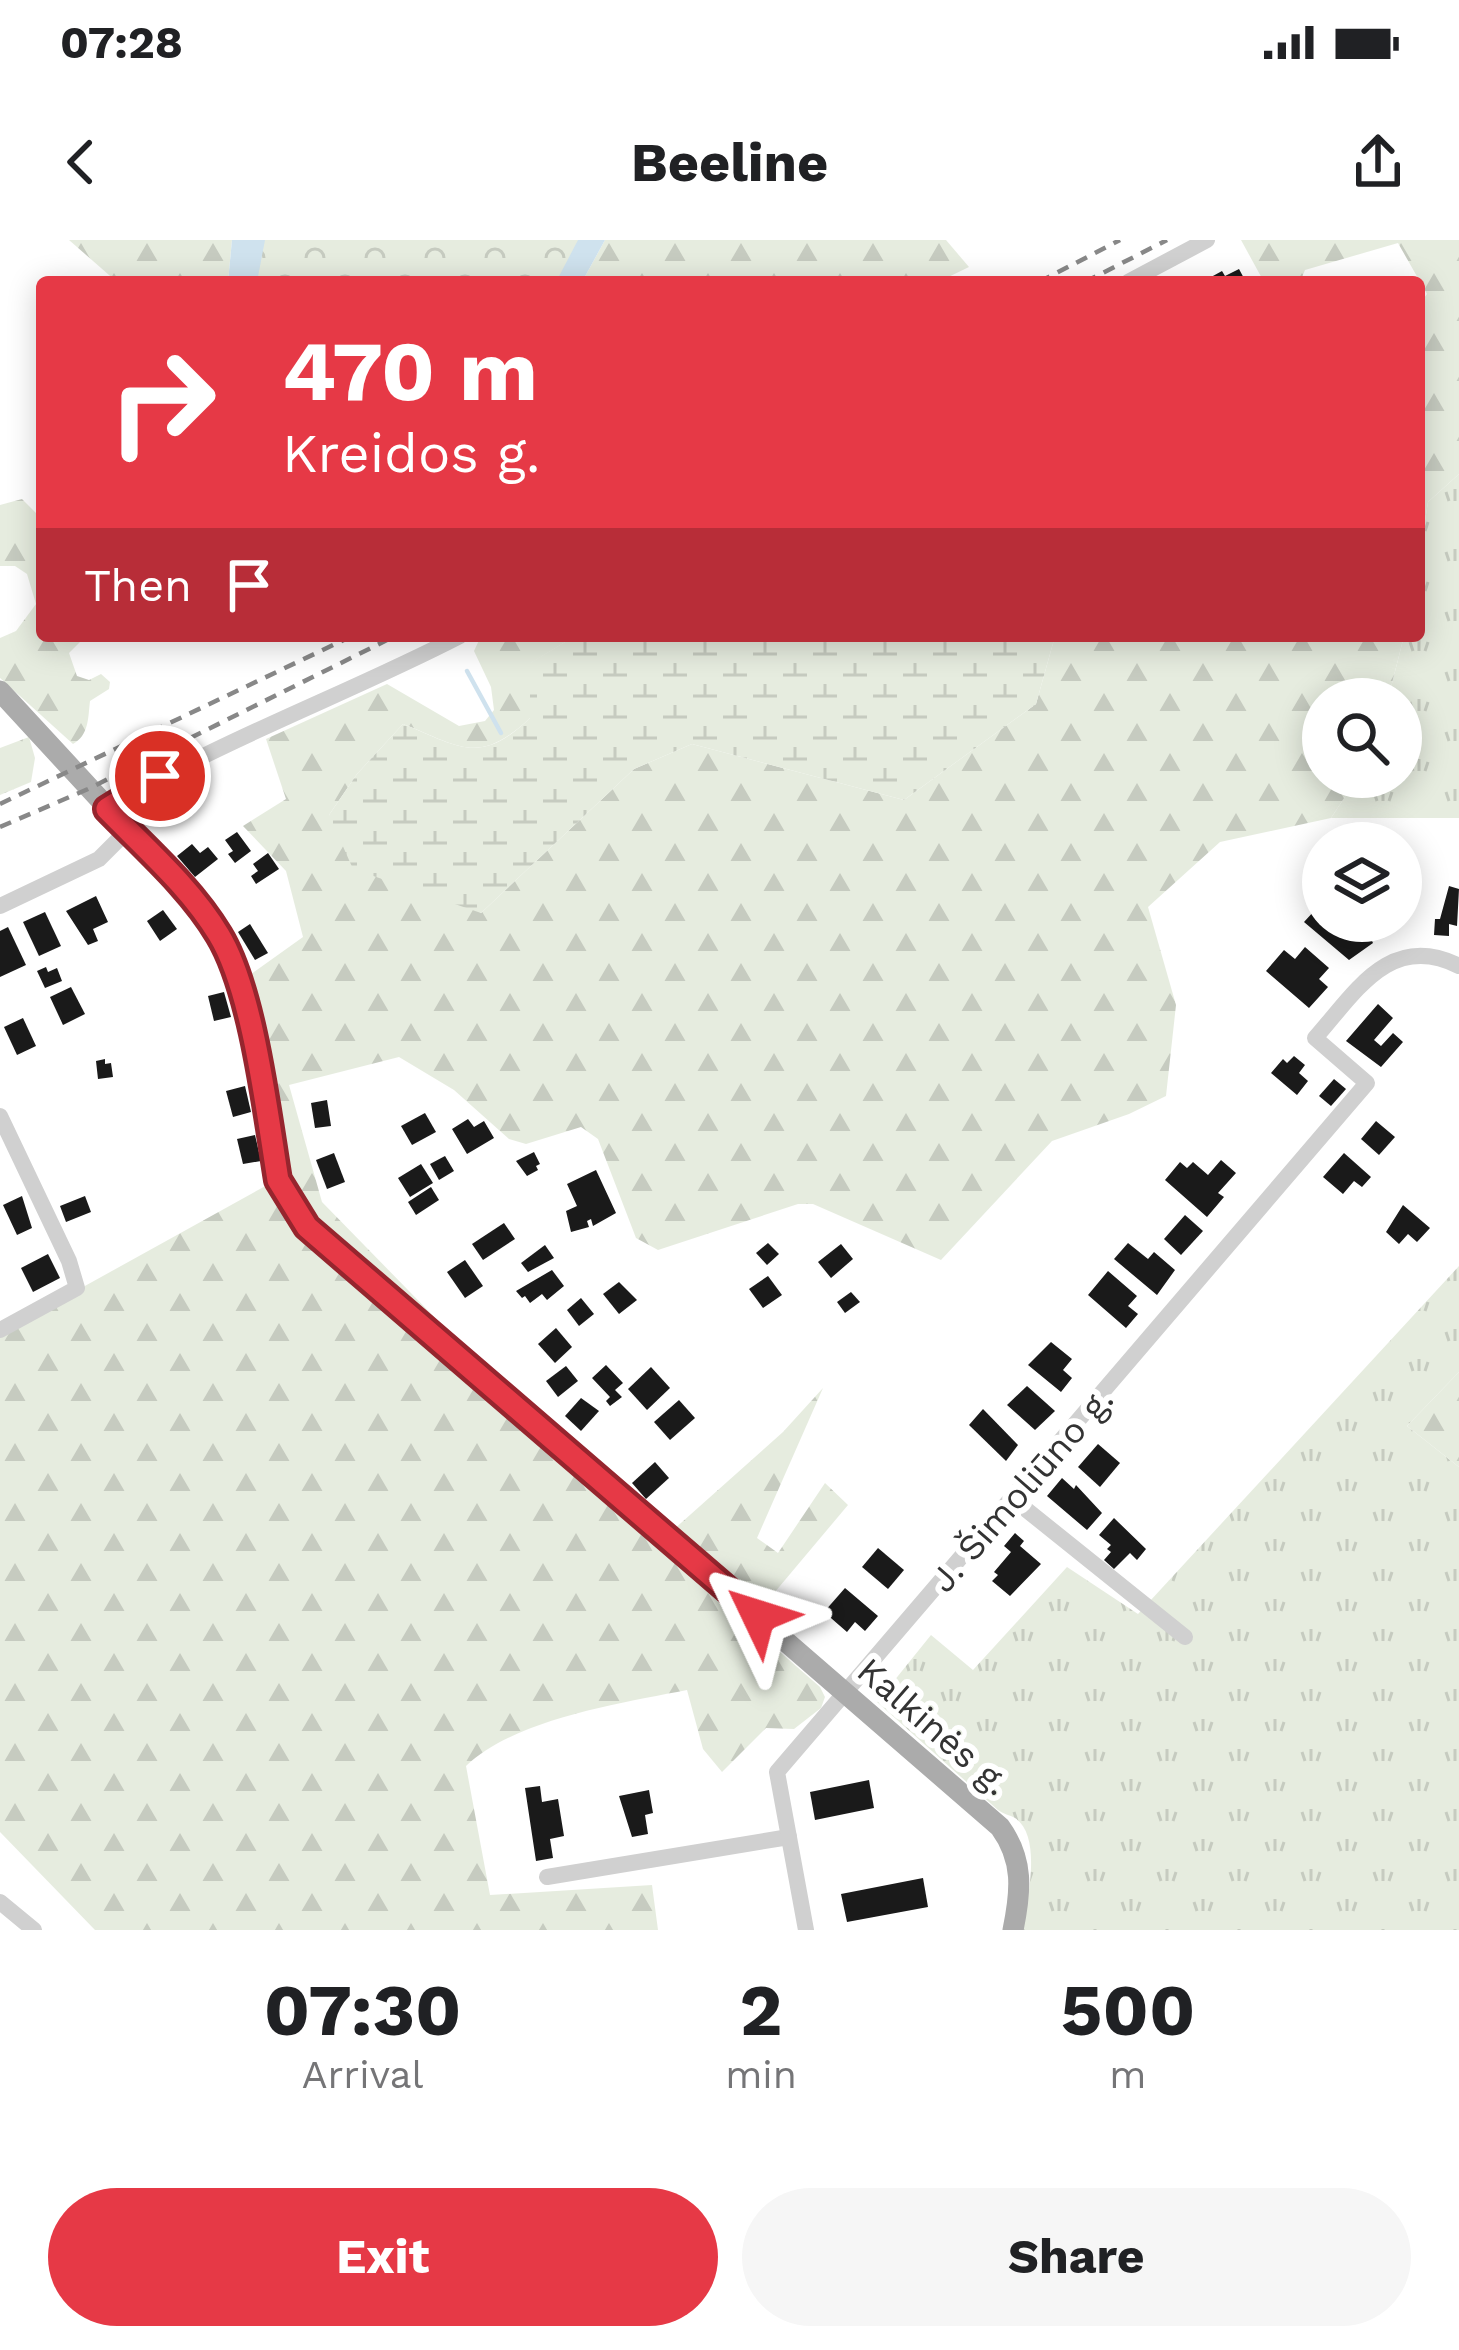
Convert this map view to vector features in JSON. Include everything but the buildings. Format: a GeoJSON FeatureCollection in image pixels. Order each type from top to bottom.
{"type":"FeatureCollection","features":[{"type":"Feature","properties":{"kind":"main road","name":"Kalkinės g."},"geometry":{"type":"LineString","coordinates":[[0,692],[218,934],[238,974],[278,1180],[307,1227],[1000,1827],[1018,1863],[1013,1930]]}},
{"type":"Feature","properties":{"kind":"street"},"geometry":{"type":"LineString","coordinates":[[1139,276],[1207,240]]}},
{"type":"Feature","properties":{"kind":"street"},"geometry":{"type":"LineString","coordinates":[[107,809],[160,776],[448,642]]}},
{"type":"Feature","properties":{"kind":"street"},"geometry":{"type":"LineString","coordinates":[[0,906],[99,859],[128,830]]}},
{"type":"Feature","properties":{"kind":"street","name":"J. Šimoliūno g."},"geometry":{"type":"LineString","coordinates":[[806,1930],[777,1772],[1366,1083],[1315,1038],[1378,968],[1398,957],[1423,956],[1459,966]]}},
{"type":"Feature","properties":{"kind":"street"},"geometry":{"type":"LineString","coordinates":[[0,1116],[69,1261],[77,1288],[0,1330]]}},
{"type":"Feature","properties":{"kind":"street"},"geometry":{"type":"LineString","coordinates":[[1013,1499],[1184,1637]]}},
{"type":"Feature","properties":{"kind":"street"},"geometry":{"type":"LineString","coordinates":[[547,1877],[789,1838]]}},
{"type":"Feature","properties":{"kind":"street"},"geometry":{"type":"LineString","coordinates":[[0,1902],[34,1930]]}},
{"type":"Feature","properties":{"kind":"green space"},"geometry":{"type":"Polygon","coordinates":[[[69,240],[232,240],[229,276],[110,276],[69,240]]]}},
{"type":"Feature","properties":{"kind":"green space"},"geometry":{"type":"Polygon","coordinates":[[[256,240],[595,240],[572,276],[249,276],[256,240]]]}},
{"type":"Feature","properties":{"kind":"green space"},"geometry":{"type":"Polygon","coordinates":[[[605,240],[946,240],[969,267],[950,276],[585,276],[605,240]]]}},
{"type":"Feature","properties":{"kind":"green space"},"geometry":{"type":"Polygon","coordinates":[[[1241,240],[1459,240],[1459,474],[1428,502],[1425,521],[1425,276],[1417,276],[1398,243],[1305,270],[1302,276],[1261,276],[1241,240]]]}},
{"type":"Feature","properties":{"kind":"green space"},"geometry":{"type":"Polygon","coordinates":[[[1459,474],[1459,818],[1331,818],[1344,798],[1422,798],[1422,678],[1393,678],[1402,642],[1425,642],[1428,502],[1459,474]]]}},
{"type":"Feature","properties":{"kind":"green space"},"geometry":{"type":"Polygon","coordinates":[[[22,499],[36,513],[36,604],[27,574],[15,566],[0,566],[0,505],[22,499]]]}},
{"type":"Feature","properties":{"kind":"green space"},"geometry":{"type":"Polygon","coordinates":[[[36,604],[36,642],[80,642],[69,653],[77,676],[89,680],[101,674],[110,682],[109,689],[90,701],[85,731],[73,744],[0,678],[0,638],[16,631],[36,604]]]}},
{"type":"Feature","properties":{"kind":"green space"},"geometry":{"type":"Polygon","coordinates":[[[478,642],[565,642],[531,663],[530,718],[512,733],[483,747],[469,748],[403,724],[357,774],[329,815],[481,913],[634,769],[692,744],[904,800],[1036,704],[1053,642],[1402,642],[1393,678],[1302,678],[1302,798],[1344,798],[1331,818],[1220,842],[1148,907],[1176,1005],[1166,1096],[1052,1141],[941,1260],[813,1204],[798,1204],[658,1250],[636,1238],[598,1139],[581,1127],[526,1144],[509,1139],[454,1090],[399,1057],[289,1085],[322,1202],[450,1333],[436,1333],[303,1208],[287,1183],[247,977],[303,937],[286,871],[243,826],[286,799],[266,739],[387,684],[459,726],[485,721],[494,710],[491,687],[474,651],[478,642]]]}},
{"type":"Feature","properties":{"kind":"green space"},"geometry":{"type":"Polygon","coordinates":[[[565,642],[1053,642],[1036,704],[904,800],[692,744],[634,769],[481,913],[353,869],[329,815],[357,774],[403,724],[469,748],[513,733],[530,718],[530,663],[565,642]]]}},
{"type":"Feature","properties":{"kind":"green space"},"geometry":{"type":"Polygon","coordinates":[[[29,737],[35,758],[31,782],[0,795],[0,748],[29,737]]]}},
{"type":"Feature","properties":{"kind":"green space"},"geometry":{"type":"Polygon","coordinates":[[[269,1184],[294,1224],[370,1294],[820,1687],[825,1697],[821,1708],[794,1729],[766,1728],[722,1772],[703,1749],[687,1690],[540,1725],[512,1736],[466,1766],[490,1895],[652,1885],[658,1930],[95,1930],[0,1832],[0,1333],[269,1184]]]}},
{"type":"Feature","properties":{"kind":"green space"},"geometry":{"type":"Polygon","coordinates":[[[1459,1266],[1459,1372],[1407,1426],[1459,1467],[1459,1930],[1022,1930],[1031,1871],[1024,1827],[998,1810],[877,1702],[931,1635],[973,1670],[1067,1567],[1138,1614],[1459,1266]]]}},
{"type":"Feature","properties":{"kind":"green space"},"geometry":{"type":"Polygon","coordinates":[[[1459,1372],[1459,1467],[1407,1426],[1459,1372]]]}},
{"type":"Feature","properties":{"kind":"green space"},"geometry":{"type":"Polygon","coordinates":[[[823,1388],[757,1538],[778,1553],[825,1483],[848,1505],[764,1605],[672,1531],[783,1432],[823,1388]]]}},
{"type":"Feature","properties":{"kind":"water"},"geometry":{"type":"Polygon","coordinates":[[[232,240],[265,240],[258,276],[229,276],[232,240]]]}},
{"type":"Feature","properties":{"kind":"water"},"geometry":{"type":"Polygon","coordinates":[[[578,240],[605,240],[585,276],[559,276],[578,240]]]}},
{"type":"Feature","properties":{"kind":"waterway"},"geometry":{"type":"LineString","coordinates":[[467,671],[501,733]]}},
{"type":"Feature","properties":{"kind":"railway"},"geometry":{"type":"LineString","coordinates":[[1051,276],[1120,240]]}},
{"type":"Feature","properties":{"kind":"railway"},"geometry":{"type":"LineString","coordinates":[[1097,276],[1167,240]]}},
{"type":"Feature","properties":{"kind":"railway"},"geometry":{"type":"LineString","coordinates":[[0,804],[339,642]]}},
{"type":"Feature","properties":{"kind":"railway"},"geometry":{"type":"LineString","coordinates":[[0,827],[88,789],[383,642]]}},
{"type":"Feature","properties":{"kind":"route"},"geometry":{"type":"LineString","coordinates":[[160,776],[107,809],[188,895],[218,934],[238,974],[278,1180],[291,1206],[307,1227],[758,1616]]}}]}
